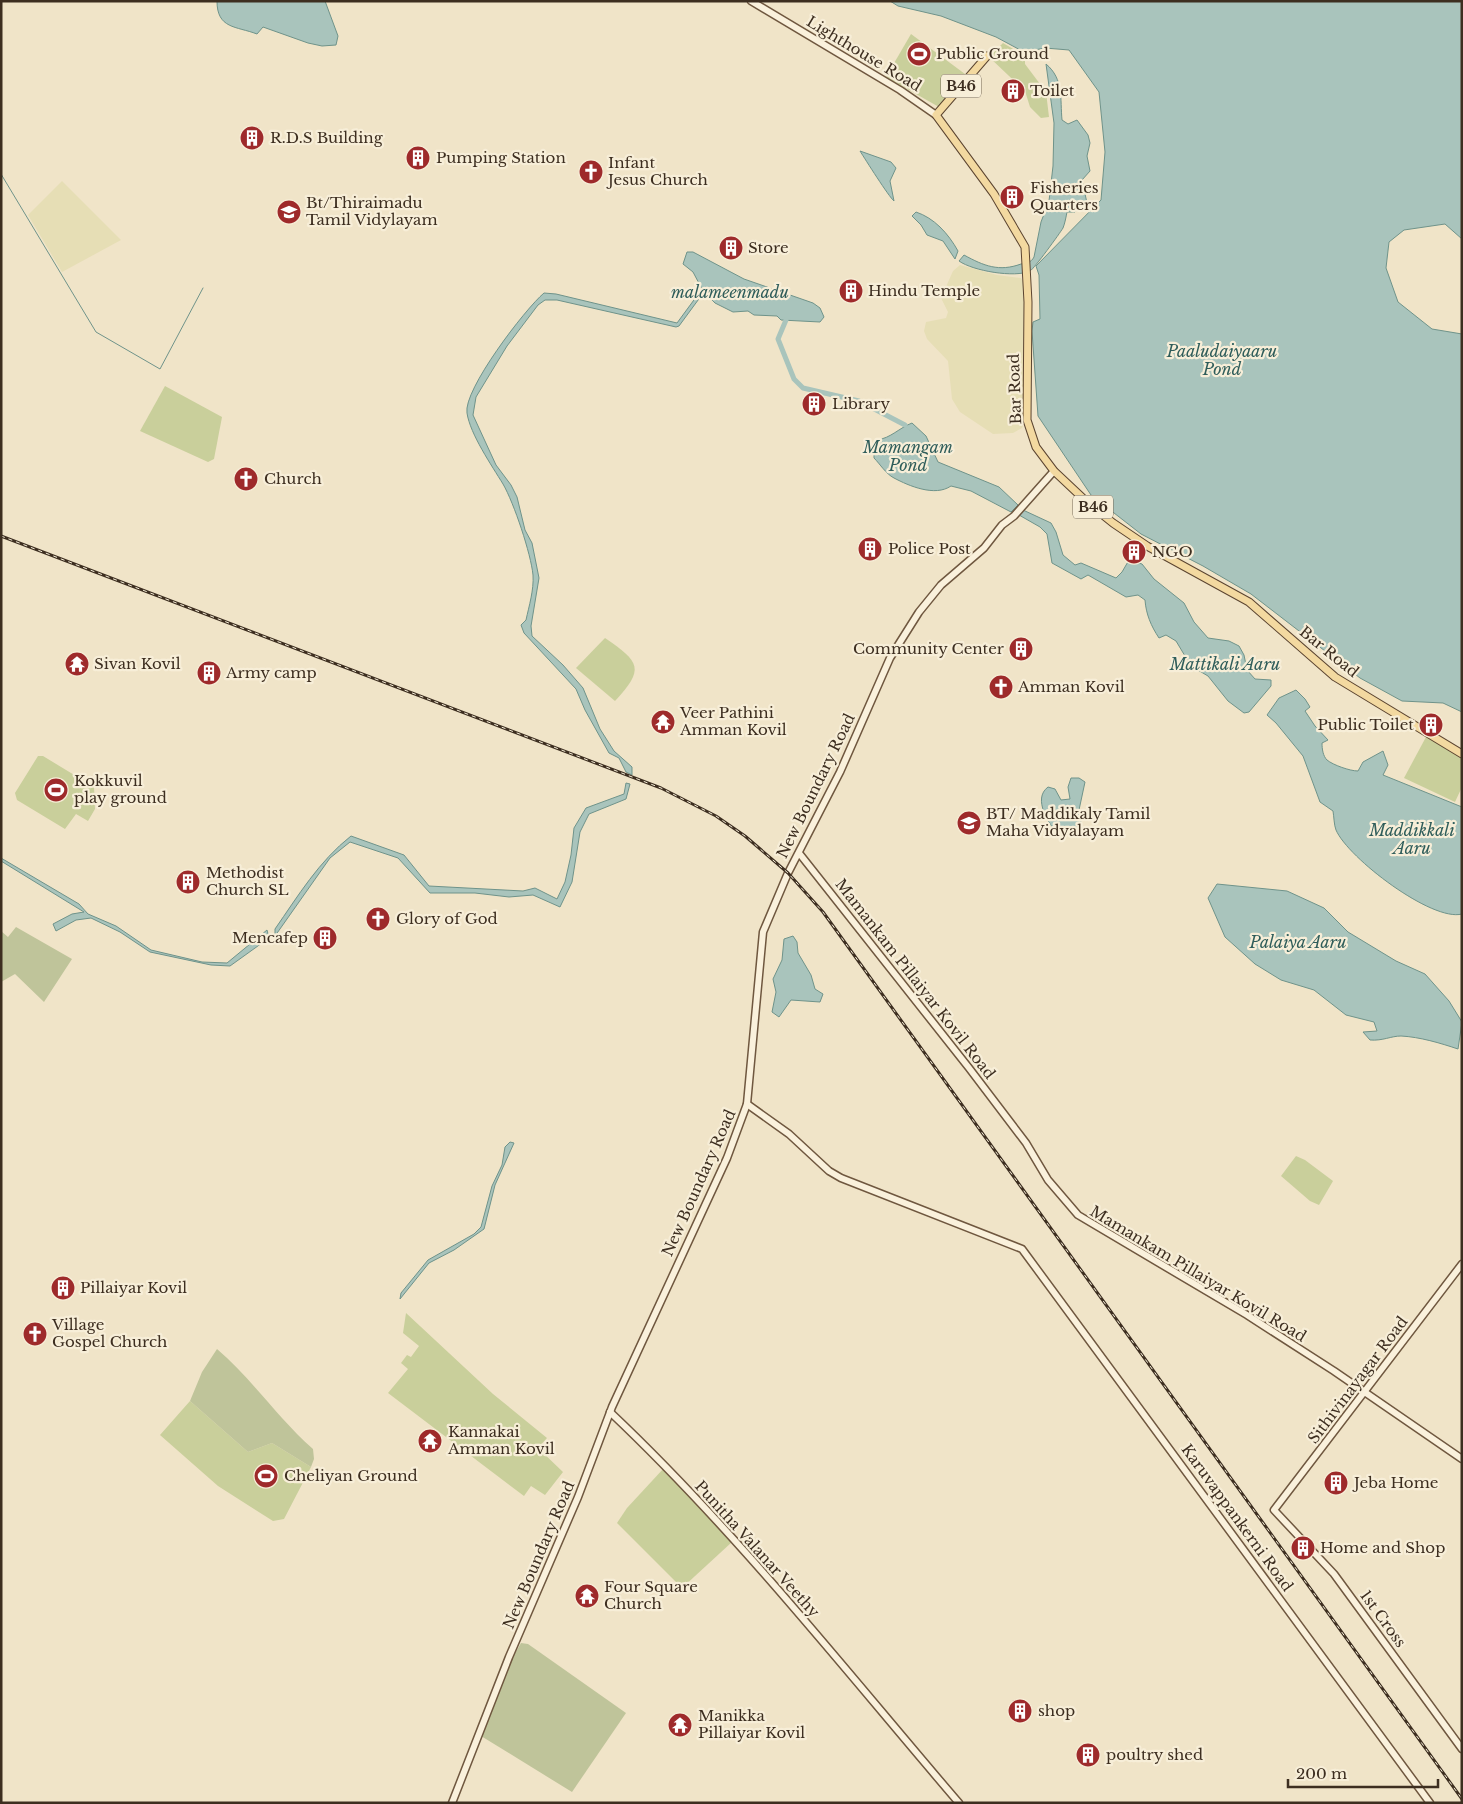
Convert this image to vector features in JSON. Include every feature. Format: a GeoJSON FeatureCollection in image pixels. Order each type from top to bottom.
{"type":"FeatureCollection","features":[{"type":"Feature","properties":{"kind":"main road","name":"B46"},"geometry":{"type":"LineString","coordinates":[[936,115],[987,56]]}},
{"type":"Feature","properties":{"kind":"main road","name":"Bar Road"},"geometry":{"type":"LineString","coordinates":[[936,115],[994,194],[1025,247],[1028,302],[1027,420],[1036,447],[1054,471],[1088,503],[1147,546],[1249,602],[1335,677],[1462,754]]}},
{"type":"Feature","properties":{"kind":"street","name":"Lighthouse Road"},"geometry":{"type":"LineString","coordinates":[[751,1],[900,90],[936,115]]}},
{"type":"Feature","properties":{"kind":"street","name":"New Boundary Road"},"geometry":{"type":"LineString","coordinates":[[452,1803],[506,1666],[578,1497],[610,1412],[651,1318],[727,1158],[747,1104],[763,932],[799,852],[840,772],[890,658],[918,612],[941,585],[984,548],[1002,525],[1014,516],[1054,471]]}},
{"type":"Feature","properties":{"kind":"street","name":"Mamankam Pillaiyar Kovil Road"},"geometry":{"type":"LineString","coordinates":[[799,852],[969,1068],[1026,1143],[1048,1180],[1078,1215],[1247,1315],[1364,1391],[1462,1459]]}},
{"type":"Feature","properties":{"kind":"street","name":"Karuvappankerni Road"},"geometry":{"type":"LineString","coordinates":[[747,1104],[790,1134],[829,1171],[841,1178],[1022,1249],[1430,1803]]}},
{"type":"Feature","properties":{"kind":"street","name":"Sithivinayagar Road"},"geometry":{"type":"LineString","coordinates":[[1274,1510],[1462,1264]]}},
{"type":"Feature","properties":{"kind":"street","name":"Punitha Valanar Veethy"},"geometry":{"type":"LineString","coordinates":[[610,1412],[667,1466],[730,1536],[959,1803]]}},
{"type":"Feature","properties":{"kind":"street","name":"1st Cross"},"geometry":{"type":"LineString","coordinates":[[1274,1510],[1334,1574],[1462,1749]]}},
{"type":"Feature","properties":{"kind":"shaded area"},"geometry":{"type":"Polygon","coordinates":[[[62,181],[121,240],[62,272],[28,215],[62,181]]]}},
{"type":"Feature","properties":{"kind":"shaded area"},"geometry":{"type":"Polygon","coordinates":[[[960,265],[997,275],[1021,278],[1024,283],[1024,421],[1022,428],[1013,433],[993,434],[960,412],[952,399],[948,361],[927,339],[924,331],[926,322],[946,318],[948,312],[941,298],[953,271],[960,265]]]}},
{"type":"Feature","properties":{"kind":"green space","name":"Public Ground"},"geometry":{"type":"Polygon","coordinates":[[[911,34],[965,74],[939,107],[886,77],[911,34]]]}},
{"type":"Feature","properties":{"kind":"green space"},"geometry":{"type":"Polygon","coordinates":[[[1003,43],[1025,56],[1025,64],[1046,92],[1049,117],[1041,118],[1030,107],[1025,91],[989,57],[1003,43]]]}},
{"type":"Feature","properties":{"kind":"green space"},"geometry":{"type":"Polygon","coordinates":[[[165,386],[222,417],[214,459],[208,462],[140,431],[165,386]]]}},
{"type":"Feature","properties":{"kind":"green space"},"geometry":{"type":"Polygon","coordinates":[[[605,638],[626,653],[634,666],[631,681],[615,701],[576,668],[605,638]]]}},
{"type":"Feature","properties":{"kind":"green space"},"geometry":{"type":"Polygon","coordinates":[[[1426,737],[1462,757],[1462,787],[1455,802],[1404,778],[1426,737]]]}},
{"type":"Feature","properties":{"kind":"green space","name":"Kokkuvil play ground"},"geometry":{"type":"Polygon","coordinates":[[[38,756],[43,756],[94,787],[95,809],[88,821],[76,814],[65,829],[17,800],[15,793],[38,756]]]}},
{"type":"Feature","properties":{"kind":"green space"},"geometry":{"type":"Polygon","coordinates":[[[16,927],[72,959],[44,1002],[15,974],[1,982],[1,931],[8,937],[16,927]]]}},
{"type":"Feature","properties":{"kind":"green space"},"geometry":{"type":"Polygon","coordinates":[[[1296,1156],[1305,1160],[1333,1181],[1319,1205],[1310,1201],[1281,1176],[1296,1156]]]}},
{"type":"Feature","properties":{"kind":"green space"},"geometry":{"type":"Polygon","coordinates":[[[406,1313],[493,1394],[547,1438],[538,1448],[563,1472],[545,1495],[531,1486],[524,1496],[388,1393],[408,1369],[401,1363],[407,1355],[411,1357],[419,1346],[403,1333],[406,1313]]]}},
{"type":"Feature","properties":{"kind":"green space"},"geometry":{"type":"Polygon","coordinates":[[[217,1349],[313,1449],[314,1459],[311,1467],[272,1443],[248,1452],[190,1401],[202,1372],[217,1349]]]}},
{"type":"Feature","properties":{"kind":"green space"},"geometry":{"type":"Polygon","coordinates":[[[190,1401],[248,1452],[272,1443],[311,1467],[284,1519],[273,1521],[218,1486],[160,1435],[190,1401]]]}},
{"type":"Feature","properties":{"kind":"green space"},"geometry":{"type":"Polygon","coordinates":[[[664,1468],[732,1542],[682,1588],[617,1523],[627,1508],[664,1468]]]}},
{"type":"Feature","properties":{"kind":"green space"},"geometry":{"type":"Polygon","coordinates":[[[521,1643],[528,1644],[626,1713],[572,1792],[481,1736],[510,1662],[521,1643]]]}},
{"type":"Feature","properties":{"kind":"water"},"geometry":{"type":"Polygon","coordinates":[[[217,1],[325,1],[338,36],[336,45],[322,46],[308,43],[263,27],[257,34],[229,25],[220,17],[217,1]]]}},
{"type":"Feature","properties":{"kind":"water","name":"Paaludaiyaaru Pond"},"geometry":{"type":"Polygon","coordinates":[[[890,1],[1462,1],[1462,239],[1445,224],[1404,230],[1389,242],[1386,268],[1398,302],[1432,329],[1462,334],[1462,712],[1443,703],[1402,701],[1360,678],[1251,594],[1203,566],[1141,534],[1091,495],[1038,416],[1032,331],[1033,322],[1040,319],[1039,275],[1036,266],[1101,200],[1105,152],[1099,92],[1069,50],[1045,48],[1024,52],[996,37],[941,16],[898,6],[890,1]]]}},
{"type":"Feature","properties":{"kind":"water"},"geometry":{"type":"Polygon","coordinates":[[[1046,64],[1056,76],[1060,90],[1062,120],[1068,124],[1077,120],[1088,135],[1090,143],[1087,156],[1090,171],[1082,180],[1087,203],[1082,207],[1079,202],[1075,204],[1075,212],[1067,212],[1063,228],[1030,271],[1005,274],[965,265],[959,261],[964,255],[985,265],[999,268],[1027,263],[1034,257],[1041,222],[1049,201],[1053,166],[1054,123],[1046,64]]]}},
{"type":"Feature","properties":{"kind":"water"},"geometry":{"type":"Polygon","coordinates":[[[860,151],[891,162],[896,168],[890,181],[894,201],[882,186],[860,151]]]}},
{"type":"Feature","properties":{"kind":"water"},"geometry":{"type":"Polygon","coordinates":[[[916,212],[935,222],[950,238],[958,251],[955,259],[943,241],[927,235],[912,216],[916,212]]]}},
{"type":"Feature","properties":{"kind":"water","name":"malameenmadu"},"geometry":{"type":"Polygon","coordinates":[[[687,252],[693,252],[744,279],[813,303],[820,308],[824,317],[820,322],[781,320],[777,316],[754,315],[748,311],[733,312],[715,303],[704,292],[679,326],[676,327],[557,300],[545,300],[538,305],[507,346],[476,397],[473,415],[496,465],[511,485],[517,497],[525,530],[532,543],[539,578],[531,626],[532,636],[563,665],[583,688],[600,729],[614,751],[632,767],[632,775],[626,772],[619,758],[609,753],[585,710],[576,689],[524,633],[521,625],[526,620],[533,586],[533,575],[526,542],[503,484],[472,430],[467,413],[468,402],[497,350],[523,315],[544,293],[556,294],[677,323],[702,289],[693,272],[683,264],[687,252]]]}},
{"type":"Feature","properties":{"kind":"water","name":"Mamangam Pond"},"geometry":{"type":"Polygon","coordinates":[[[912,423],[926,436],[938,462],[999,487],[1018,505],[1011,512],[971,491],[951,486],[937,491],[922,489],[891,476],[874,458],[874,445],[877,440],[887,437],[912,423]]]}},
{"type":"Feature","properties":{"kind":"water","name":"Mattikali Aaru"},"geometry":{"type":"Polygon","coordinates":[[[1023,510],[1051,523],[1056,532],[1063,555],[1075,565],[1081,563],[1116,578],[1129,560],[1142,564],[1154,579],[1184,603],[1194,622],[1208,638],[1229,641],[1239,646],[1244,655],[1247,670],[1255,679],[1271,680],[1271,686],[1249,712],[1244,713],[1228,701],[1208,676],[1191,666],[1176,641],[1166,635],[1159,638],[1149,620],[1145,600],[1138,595],[1126,597],[1088,575],[1081,579],[1052,563],[1047,534],[1040,527],[1019,515],[1023,510]]]}},
{"type":"Feature","properties":{"kind":"water","name":"Maddikkali Aaru"},"geometry":{"type":"Polygon","coordinates":[[[1296,690],[1310,707],[1305,711],[1328,740],[1322,743],[1323,752],[1327,760],[1333,764],[1358,771],[1363,762],[1383,751],[1388,765],[1383,775],[1462,807],[1462,914],[1448,914],[1431,908],[1392,886],[1373,871],[1344,842],[1336,830],[1333,811],[1320,802],[1303,756],[1267,715],[1279,698],[1296,690]]]}},
{"type":"Feature","properties":{"kind":"water"},"geometry":{"type":"Polygon","coordinates":[[[1071,778],[1079,778],[1085,782],[1079,810],[1081,821],[1074,833],[1059,836],[1044,812],[1042,805],[1043,792],[1048,787],[1055,789],[1061,800],[1070,799],[1068,787],[1071,778]]]}},
{"type":"Feature","properties":{"kind":"water"},"geometry":{"type":"Polygon","coordinates":[[[626,783],[630,784],[626,799],[589,814],[580,832],[572,882],[560,907],[533,895],[509,897],[475,893],[430,893],[398,858],[350,842],[330,858],[275,936],[275,929],[310,879],[329,856],[351,836],[404,855],[429,886],[523,891],[535,888],[557,899],[565,882],[574,828],[586,808],[624,794],[626,783]]]}},
{"type":"Feature","properties":{"kind":"water"},"geometry":{"type":"Polygon","coordinates":[[[1,858],[79,904],[88,914],[116,926],[151,950],[202,962],[227,963],[267,930],[269,938],[230,966],[211,965],[150,952],[120,932],[91,918],[76,920],[56,931],[53,924],[72,914],[84,912],[1,861],[1,858]]]}},
{"type":"Feature","properties":{"kind":"water","name":"Palaiya Aaru"},"geometry":{"type":"Polygon","coordinates":[[[1217,884],[1287,891],[1324,908],[1348,932],[1396,961],[1425,974],[1449,1001],[1462,1022],[1458,1049],[1408,1037],[1397,1036],[1370,1040],[1363,1032],[1377,1031],[1374,1022],[1346,1015],[1314,990],[1281,980],[1255,964],[1225,937],[1208,898],[1217,884]]]}},
{"type":"Feature","properties":{"kind":"water"},"geometry":{"type":"Polygon","coordinates":[[[793,936],[797,942],[798,953],[811,975],[815,989],[823,994],[820,1002],[791,1000],[779,1017],[772,1012],[776,992],[773,979],[782,960],[784,939],[793,936]]]}},
{"type":"Feature","properties":{"kind":"water"},"geometry":{"type":"Polygon","coordinates":[[[510,1142],[514,1143],[495,1185],[484,1229],[454,1250],[429,1263],[400,1299],[401,1293],[428,1260],[474,1234],[481,1227],[492,1186],[502,1165],[505,1147],[510,1142]]]}},
{"type":"Feature","properties":{"kind":"waterway"},"geometry":{"type":"LineString","coordinates":[[1,174],[96,332],[160,369],[203,288]]}},
{"type":"Feature","properties":{"kind":"waterway"},"geometry":{"type":"LineString","coordinates":[[786,320],[778,339],[794,379],[803,388],[859,401],[905,425]]}},
{"type":"Feature","properties":{"kind":"railway"},"geometry":{"type":"LineString","coordinates":[[1,536],[661,788],[716,816],[745,836],[788,873],[823,912],[1462,1799]]}},
{"type":"Feature","properties":{"kind":"place","name":"Public Ground"},"geometry":{"type":"Point","coordinates":[919,54]}},
{"type":"Feature","properties":{"kind":"place","name":"Toilet"},"geometry":{"type":"Point","coordinates":[1013,91]}},
{"type":"Feature","properties":{"kind":"place","name":"R.D.S Building"},"geometry":{"type":"Point","coordinates":[252,138]}},
{"type":"Feature","properties":{"kind":"place","name":"Pumping Station"},"geometry":{"type":"Point","coordinates":[418,158]}},
{"type":"Feature","properties":{"kind":"place","name":"Infant Jesus Church"},"geometry":{"type":"Point","coordinates":[591,172]}},
{"type":"Feature","properties":{"kind":"place","name":"Fisheries Quarters"},"geometry":{"type":"Point","coordinates":[1012,197]}},
{"type":"Feature","properties":{"kind":"place","name":"Bt/Thiraimadu Tamil Vidylayam"},"geometry":{"type":"Point","coordinates":[289,212]}},
{"type":"Feature","properties":{"kind":"place","name":"Store"},"geometry":{"type":"Point","coordinates":[731,248]}},
{"type":"Feature","properties":{"kind":"place","name":"Hindu Temple"},"geometry":{"type":"Point","coordinates":[851,291]}},
{"type":"Feature","properties":{"kind":"place","name":"Library"},"geometry":{"type":"Point","coordinates":[814,404]}},
{"type":"Feature","properties":{"kind":"place","name":"Church"},"geometry":{"type":"Point","coordinates":[246,479]}},
{"type":"Feature","properties":{"kind":"place","name":"Police Post"},"geometry":{"type":"Point","coordinates":[870,549]}},
{"type":"Feature","properties":{"kind":"place","name":"NGO"},"geometry":{"type":"Point","coordinates":[1134,552]}},
{"type":"Feature","properties":{"kind":"place","name":"Community Center"},"geometry":{"type":"Point","coordinates":[1021,649]}},
{"type":"Feature","properties":{"kind":"place","name":"Sivan Kovil"},"geometry":{"type":"Point","coordinates":[77,664]}},
{"type":"Feature","properties":{"kind":"place","name":"Army camp"},"geometry":{"type":"Point","coordinates":[209,673]}},
{"type":"Feature","properties":{"kind":"place","name":"Amman Kovil"},"geometry":{"type":"Point","coordinates":[1001,687]}},
{"type":"Feature","properties":{"kind":"place","name":"Veer Pathini Amman Kovil"},"geometry":{"type":"Point","coordinates":[663,722]}},
{"type":"Feature","properties":{"kind":"place","name":"Public Toilet"},"geometry":{"type":"Point","coordinates":[1431,725]}},
{"type":"Feature","properties":{"kind":"place","name":"Kokkuvil play ground"},"geometry":{"type":"Point","coordinates":[56,790]}},
{"type":"Feature","properties":{"kind":"place","name":"BT/ Maddikaly Tamil Maha Vidyalayam"},"geometry":{"type":"Point","coordinates":[969,823]}},
{"type":"Feature","properties":{"kind":"place","name":"Methodist Church SL"},"geometry":{"type":"Point","coordinates":[188,882]}},
{"type":"Feature","properties":{"kind":"place","name":"Glory of God"},"geometry":{"type":"Point","coordinates":[378,919]}},
{"type":"Feature","properties":{"kind":"place","name":"Mencafep"},"geometry":{"type":"Point","coordinates":[325,938]}},
{"type":"Feature","properties":{"kind":"place","name":"Pillaiyar Kovil"},"geometry":{"type":"Point","coordinates":[63,1288]}},
{"type":"Feature","properties":{"kind":"place","name":"Village Gospel Church"},"geometry":{"type":"Point","coordinates":[35,1334]}},
{"type":"Feature","properties":{"kind":"place","name":"Kannakai Amman Kovil"},"geometry":{"type":"Point","coordinates":[430,1441]}},
{"type":"Feature","properties":{"kind":"place","name":"Cheliyan Ground"},"geometry":{"type":"Point","coordinates":[266,1476]}},
{"type":"Feature","properties":{"kind":"place","name":"Jeba Home"},"geometry":{"type":"Point","coordinates":[1336,1483]}},
{"type":"Feature","properties":{"kind":"place","name":"Home and Shop"},"geometry":{"type":"Point","coordinates":[1303,1548]}},
{"type":"Feature","properties":{"kind":"place","name":"Four Square Church"},"geometry":{"type":"Point","coordinates":[587,1596]}},
{"type":"Feature","properties":{"kind":"place","name":"shop"},"geometry":{"type":"Point","coordinates":[1020,1711]}},
{"type":"Feature","properties":{"kind":"place","name":"Manikka Pillaiyar Kovil"},"geometry":{"type":"Point","coordinates":[680,1725]}},
{"type":"Feature","properties":{"kind":"place","name":"poultry shed"},"geometry":{"type":"Point","coordinates":[1088,1755]}}]}
